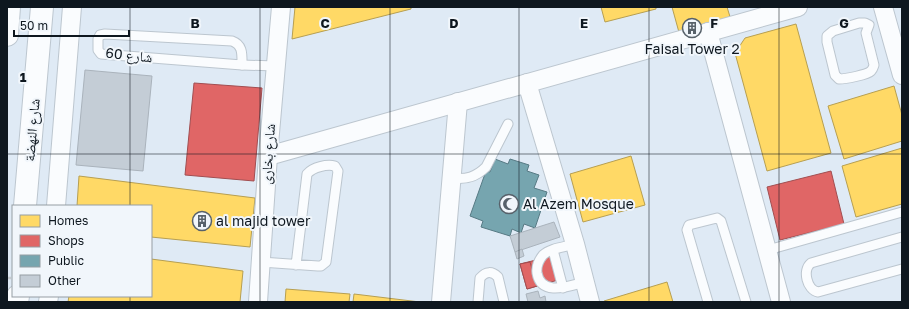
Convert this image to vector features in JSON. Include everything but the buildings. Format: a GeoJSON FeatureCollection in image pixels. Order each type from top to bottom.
{"type":"FeatureCollection","features":[{"type":"Feature","properties":{"kind":"main road"},"geometry":{"type":"LineString","coordinates":[[7,35],[9,7]]}},
{"type":"Feature","properties":{"kind":"main road","name":"شارع النهضة"},"geometry":{"type":"LineString","coordinates":[[25,205],[42,7]]}},
{"type":"Feature","properties":{"kind":"street"},"geometry":{"type":"LineString","coordinates":[[56,205],[72,7]]}},
{"type":"Feature","properties":{"kind":"street","name":"شارع بخارى"},"geometry":{"type":"LineString","coordinates":[[258,302],[275,66],[281,7]]}},
{"type":"Feature","properties":{"kind":"street"},"geometry":{"type":"LineString","coordinates":[[268,156],[798,7]]}},
{"type":"Feature","properties":{"kind":"street"},"geometry":{"type":"LineString","coordinates":[[884,13],[902,75]]}},
{"type":"Feature","properties":{"kind":"street"},"geometry":{"type":"LineString","coordinates":[[708,32],[781,302]]}},
{"type":"Feature","properties":{"kind":"street"},"geometry":{"type":"LineString","coordinates":[[527,82],[575,244],[590,302]]}},
{"type":"Feature","properties":{"kind":"street"},"geometry":{"type":"LineString","coordinates":[[441,302],[458,102]]}},
{"type":"Feature","properties":{"kind":"lane"},"geometry":{"type":"LineString","coordinates":[[869,25],[865,22],[859,23],[828,34],[827,42],[835,75],[838,78],[844,79],[867,73],[872,70],[874,65],[866,33],[869,25],[884,13]]}},
{"type":"Feature","properties":{"kind":"lane","name":"شارع 60"},"geometry":{"type":"LineString","coordinates":[[242,65],[242,50],[238,44],[232,41],[104,34],[100,35],[98,39],[98,50],[101,54],[242,65],[275,66]]}},
{"type":"Feature","properties":{"kind":"lane"},"geometry":{"type":"LineString","coordinates":[[452,178],[466,179],[480,173],[486,167],[508,124]]}},
{"type":"Feature","properties":{"kind":"lane"},"geometry":{"type":"LineString","coordinates":[[261,262],[296,265],[321,266],[326,262],[338,171],[335,166],[330,165],[312,169],[307,174],[296,265]]}},
{"type":"Feature","properties":{"kind":"lane"},"geometry":{"type":"LineString","coordinates":[[768,250],[902,212]]}},
{"type":"Feature","properties":{"kind":"lane"},"geometry":{"type":"LineString","coordinates":[[708,302],[686,230],[689,225],[717,218],[721,221],[746,302]]}},
{"type":"Feature","properties":{"kind":"lane"},"geometry":{"type":"LineString","coordinates":[[902,237],[812,263],[806,272],[810,287],[815,292],[818,292],[902,269]]}},
{"type":"Feature","properties":{"kind":"lane"},"geometry":{"type":"LineString","coordinates":[[575,244],[553,250],[543,255],[537,268],[537,273],[541,281],[553,289],[585,282]]}},
{"type":"Feature","properties":{"kind":"lane"},"geometry":{"type":"LineString","coordinates":[[553,250],[563,288]]}},
{"type":"Feature","properties":{"kind":"lane"},"geometry":{"type":"LineString","coordinates":[[478,302],[480,278],[491,272],[498,277],[504,302]]}},
{"type":"Feature","properties":{"kind":"place","name":"Faisal Tower 2"},"geometry":{"type":"Point","coordinates":[692,28]}},
{"type":"Feature","properties":{"kind":"place","name":"Al Azem Mosque"},"geometry":{"type":"Point","coordinates":[509,204]}},
{"type":"Feature","properties":{"kind":"place","name":"al majid tower"},"geometry":{"type":"Point","coordinates":[202,221]}}]}
